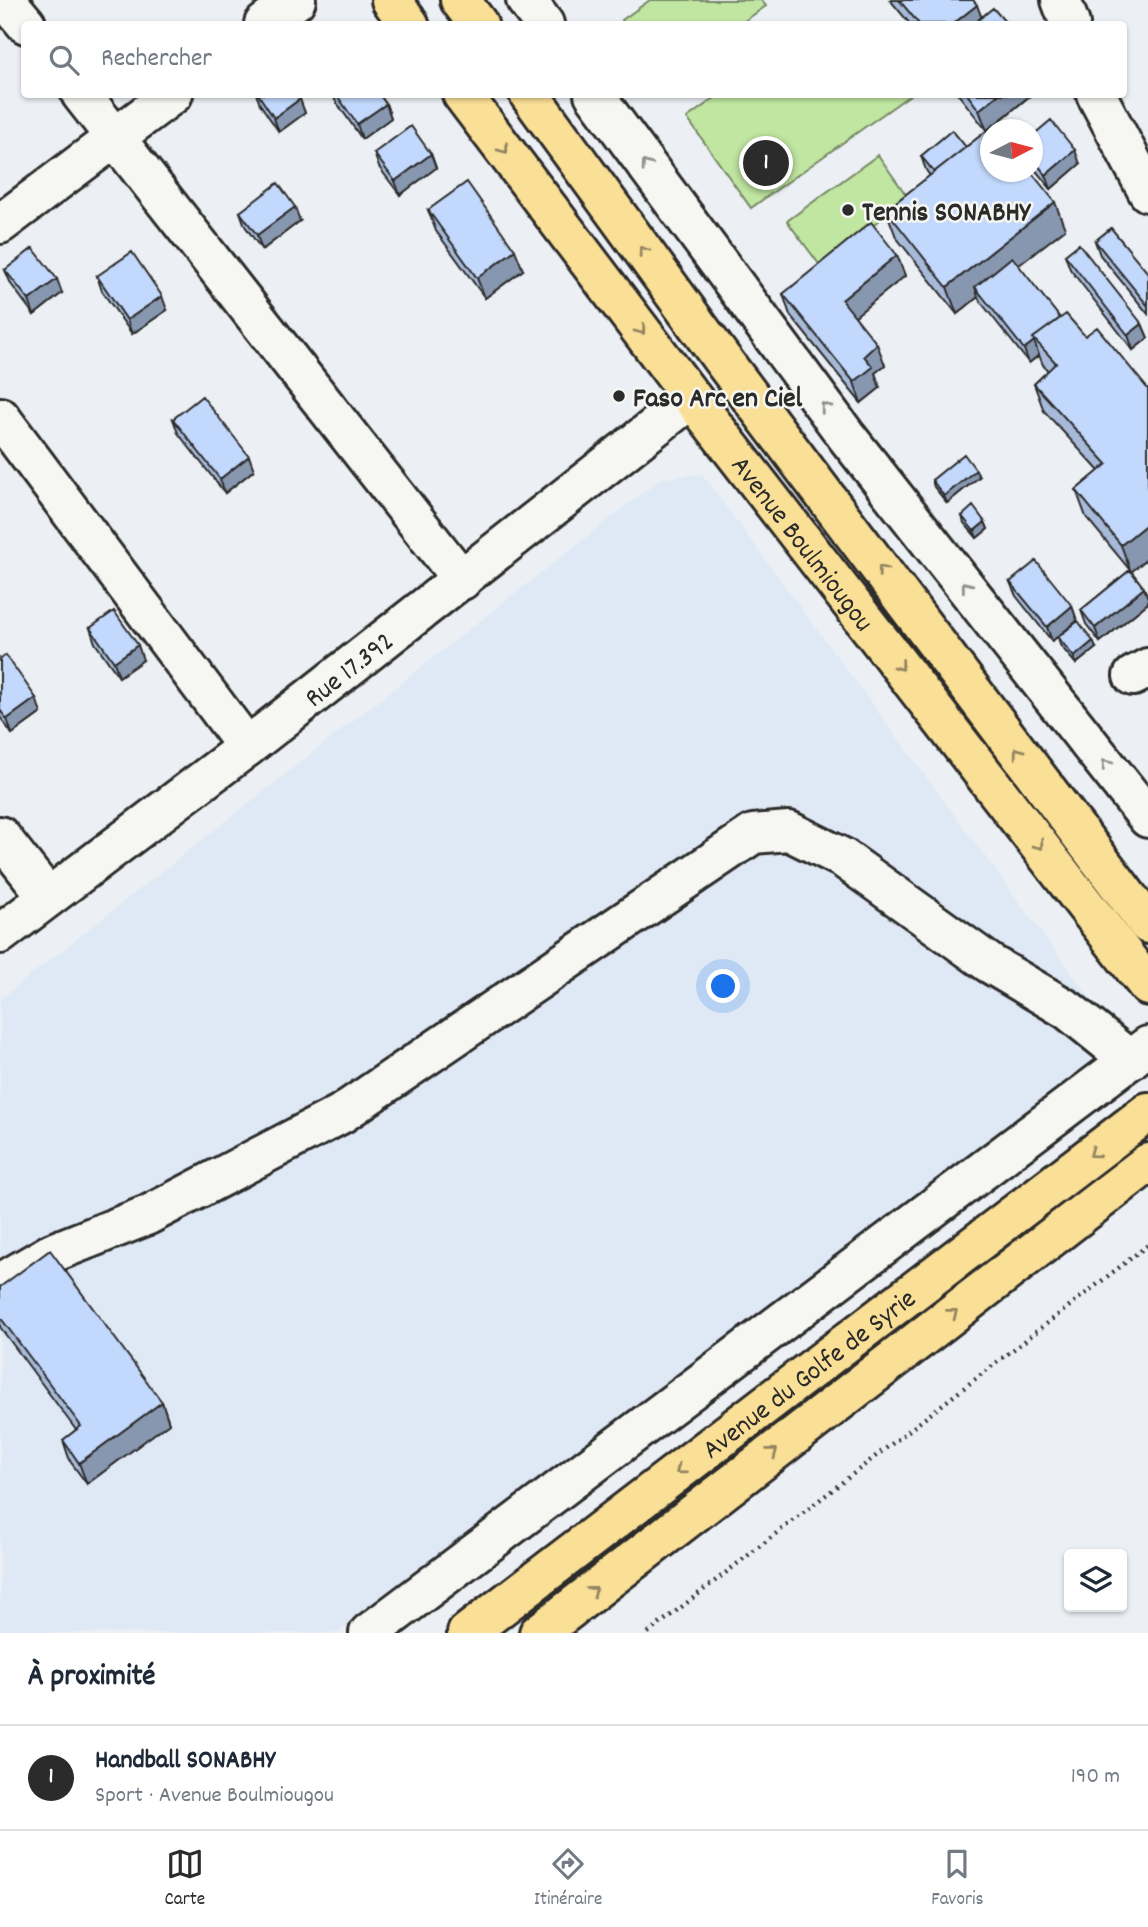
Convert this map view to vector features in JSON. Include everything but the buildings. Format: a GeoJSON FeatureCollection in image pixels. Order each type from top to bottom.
{"type":"FeatureCollection","features":[{"type":"Feature","properties":{"kind":"main road"},"geometry":{"type":"LineString","coordinates":[[391,0],[407,21]]}},
{"type":"Feature","properties":{"kind":"main road"},"geometry":{"type":"LineString","coordinates":[[460,0],[476,21]]}},
{"type":"Feature","properties":{"kind":"main road","name":"Avenue Boulmiougou"},"geometry":{"type":"LineString","coordinates":[[465,98],[692,398],[1148,986]]}},
{"type":"Feature","properties":{"kind":"main road","name":"Avenue Boulmiougou"},"geometry":{"type":"LineString","coordinates":[[532,98],[721,358],[1148,924]]}},
{"type":"Feature","properties":{"kind":"main road","name":"Avenue du Golfe de Syrie"},"geometry":{"type":"LineString","coordinates":[[467,1633],[1148,1112]]}},
{"type":"Feature","properties":{"kind":"main road","name":"Avenue du Golfe de Syrie"},"geometry":{"type":"LineString","coordinates":[[539,1633],[1148,1163]]}},
{"type":"Feature","properties":{"kind":"main road"},"geometry":{"type":"LineString","coordinates":[[876,1320],[903,1352]]}},
{"type":"Feature","properties":{"kind":"street"},"geometry":{"type":"LineString","coordinates":[[6,0],[24,21]]}},
{"type":"Feature","properties":{"kind":"street"},"geometry":{"type":"LineString","coordinates":[[268,21],[296,0]]}},
{"type":"Feature","properties":{"kind":"street"},"geometry":{"type":"LineString","coordinates":[[526,0],[542,21]]}},
{"type":"Feature","properties":{"kind":"street"},"geometry":{"type":"LineString","coordinates":[[1061,0],[1069,21]]}},
{"type":"Feature","properties":{"kind":"street"},"geometry":{"type":"LineString","coordinates":[[83,98],[463,580]]}},
{"type":"Feature","properties":{"kind":"street"},"geometry":{"type":"LineString","coordinates":[[0,224],[168,98]]}},
{"type":"Feature","properties":{"kind":"street"},"geometry":{"type":"LineString","coordinates":[[597,98],[847,438],[1148,818]]}},
{"type":"Feature","properties":{"kind":"street"},"geometry":{"type":"LineString","coordinates":[[1098,98],[1148,192]]}},
{"type":"Feature","properties":{"kind":"street","name":"Rue 17.392"},"geometry":{"type":"LineString","coordinates":[[0,934],[463,580],[692,398]]}},
{"type":"Feature","properties":{"kind":"street"},"geometry":{"type":"LineString","coordinates":[[0,417],[247,747]]}},
{"type":"Feature","properties":{"kind":"street"},"geometry":{"type":"LineString","coordinates":[[4,1282],[52,1253],[148,1215],[341,1114],[753,834],[789,831],[843,858],[989,963],[1139,1053],[369,1633]]}},
{"type":"Feature","properties":{"kind":"street"},"geometry":{"type":"LineString","coordinates":[[0,836],[48,897]]}},
{"type":"Feature","properties":{"kind":"path"},"geometry":{"type":"LineString","coordinates":[[648,1633],[1148,1245]]}},
{"type":"Feature","properties":{"kind":"shaded area"},"geometry":{"type":"Polygon","coordinates":[[[702,474],[1122,1041],[337,1633],[0,1633],[0,999],[661,478],[702,474]]]}},
{"type":"Feature","properties":{"kind":"green space"},"geometry":{"type":"Polygon","coordinates":[[[650,0],[761,0],[766,6],[744,21],[622,20],[650,0]]]}},
{"type":"Feature","properties":{"kind":"green space"},"geometry":{"type":"Polygon","coordinates":[[[714,98],[906,98],[751,208],[687,118],[714,98]]]}},
{"type":"Feature","properties":{"kind":"green space","name":"Tennis SONABHY"},"geometry":{"type":"Polygon","coordinates":[[[878,155],[909,199],[819,264],[787,221],[878,155]]]}},
{"type":"Feature","properties":{"kind":"place","name":"Handball SONABHY"},"geometry":{"type":"Point","coordinates":[766,163]}},
{"type":"Feature","properties":{"kind":"place","name":"Tennis SONABHY"},"geometry":{"type":"Point","coordinates":[848,210]}},
{"type":"Feature","properties":{"kind":"place","name":"Faso Arc en Ciel"},"geometry":{"type":"Point","coordinates":[619,396]}}]}
